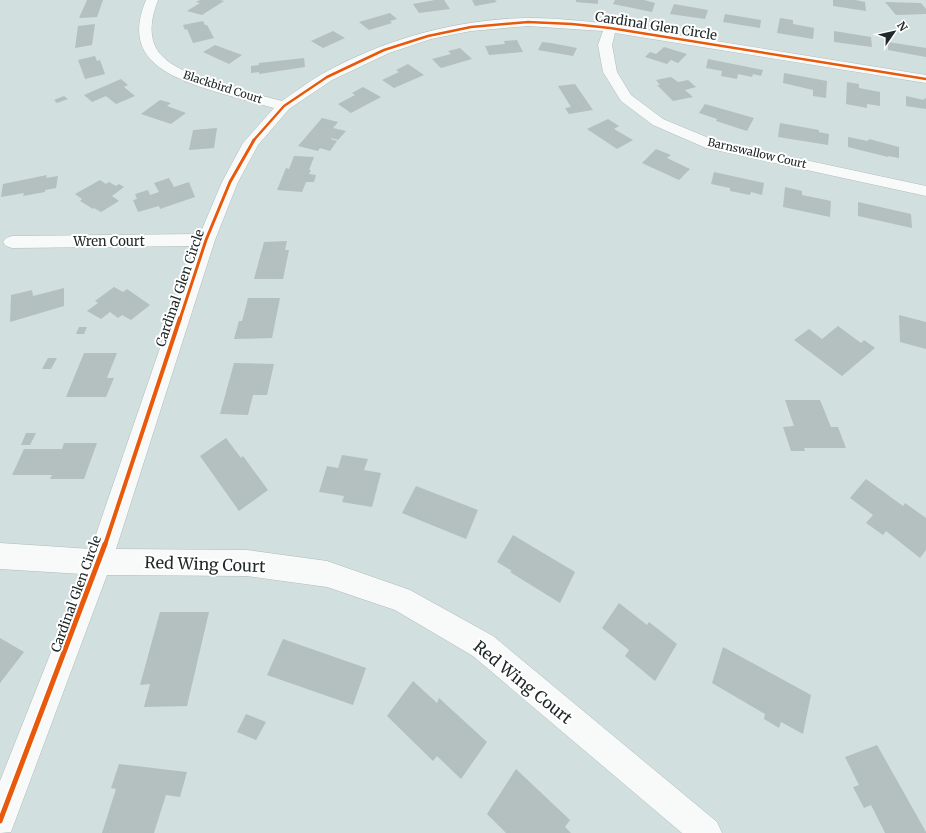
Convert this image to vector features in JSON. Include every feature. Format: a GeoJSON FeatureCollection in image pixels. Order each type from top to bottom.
{"type":"FeatureCollection","features":[{"type":"Feature","properties":{"kind":"street","name":"Blackbird Court"},"geometry":{"type":"LineString","coordinates":[[152,0],[146,14],[144,29],[149,46],[160,63],[184,76],[284,106]]}},
{"type":"Feature","properties":{"kind":"street","name":"Cardinal Glen Circle"},"geometry":{"type":"LineString","coordinates":[[0,821],[99,562],[206,240],[230,182],[252,142],[284,106],[327,77],[384,50],[428,36],[471,28],[528,22],[572,24],[610,28],[926,79]]}},
{"type":"Feature","properties":{"kind":"street","name":"Barnswallow Court"},"geometry":{"type":"LineString","coordinates":[[610,28],[605,45],[610,72],[626,98],[658,122],[712,145],[926,191]]}},
{"type":"Feature","properties":{"kind":"street","name":"Wren Court"},"geometry":{"type":"LineString","coordinates":[[12,242],[206,240]]}},
{"type":"Feature","properties":{"kind":"street","name":"Red Wing Court"},"geometry":{"type":"LineString","coordinates":[[0,556],[99,562],[247,563],[327,574],[401,599],[483,646],[706,833]]}},
{"type":"Feature","properties":{"kind":"building"},"geometry":{"type":"Polygon","coordinates":[[[87,0],[103,0],[97,17],[79,18],[87,0]]]}},
{"type":"Feature","properties":{"kind":"building"},"geometry":{"type":"Polygon","coordinates":[[[200,0],[224,1],[202,15],[187,11],[200,3],[196,2],[200,0]]]}},
{"type":"Feature","properties":{"kind":"building"},"geometry":{"type":"Polygon","coordinates":[[[444,0],[450,9],[419,13],[413,4],[444,0]]]}},
{"type":"Feature","properties":{"kind":"building"},"geometry":{"type":"Polygon","coordinates":[[[472,0],[495,0],[497,2],[475,6],[472,0]]]}},
{"type":"Feature","properties":{"kind":"building"},"geometry":{"type":"Polygon","coordinates":[[[576,0],[598,0],[598,4],[576,2],[576,0]]]}},
{"type":"Feature","properties":{"kind":"building"},"geometry":{"type":"Polygon","coordinates":[[[615,0],[644,0],[655,3],[652,12],[613,4],[615,0]]]}},
{"type":"Feature","properties":{"kind":"building"},"geometry":{"type":"Polygon","coordinates":[[[833,0],[855,0],[865,2],[866,11],[833,6],[833,0]]]}},
{"type":"Feature","properties":{"kind":"building"},"geometry":{"type":"Polygon","coordinates":[[[885,2],[921,3],[926,9],[926,14],[896,15],[885,2]]]}},
{"type":"Feature","properties":{"kind":"building"},"geometry":{"type":"Polygon","coordinates":[[[674,4],[708,10],[705,19],[670,14],[674,4]]]}},
{"type":"Feature","properties":{"kind":"building"},"geometry":{"type":"Polygon","coordinates":[[[390,13],[397,19],[390,21],[392,23],[369,30],[359,22],[390,13]]]}},
{"type":"Feature","properties":{"kind":"building"},"geometry":{"type":"Polygon","coordinates":[[[725,14],[761,20],[760,28],[723,22],[725,14]]]}},
{"type":"Feature","properties":{"kind":"building"},"geometry":{"type":"Polygon","coordinates":[[[780,18],[793,20],[793,24],[814,28],[813,39],[777,33],[780,18]]]}},
{"type":"Feature","properties":{"kind":"building"},"geometry":{"type":"Polygon","coordinates":[[[203,21],[214,38],[193,43],[187,29],[185,30],[183,25],[203,21]]]}},
{"type":"Feature","properties":{"kind":"building"},"geometry":{"type":"Polygon","coordinates":[[[95,24],[92,45],[75,48],[78,26],[95,24]]]}},
{"type":"Feature","properties":{"kind":"building"},"geometry":{"type":"Polygon","coordinates":[[[333,31],[345,38],[323,48],[311,41],[333,31]]]}},
{"type":"Feature","properties":{"kind":"building"},"geometry":{"type":"Polygon","coordinates":[[[834,31],[871,37],[872,47],[834,42],[834,31]]]}},
{"type":"Feature","properties":{"kind":"building"},"geometry":{"type":"Polygon","coordinates":[[[517,40],[523,52],[489,55],[485,46],[505,44],[504,41],[517,40]]]}},
{"type":"Feature","properties":{"kind":"building"},"geometry":{"type":"Polygon","coordinates":[[[542,42],[577,48],[573,56],[538,50],[542,42]]]}},
{"type":"Feature","properties":{"kind":"building"},"geometry":{"type":"Polygon","coordinates":[[[888,42],[926,48],[926,57],[888,50],[888,42]]]}},
{"type":"Feature","properties":{"kind":"building"},"geometry":{"type":"Polygon","coordinates":[[[215,45],[242,55],[229,64],[203,52],[215,45]]]}},
{"type":"Feature","properties":{"kind":"building"},"geometry":{"type":"Polygon","coordinates":[[[664,47],[687,54],[678,63],[671,60],[667,64],[645,57],[650,52],[656,54],[664,47]]]}},
{"type":"Feature","properties":{"kind":"building"},"geometry":{"type":"Polygon","coordinates":[[[460,48],[472,59],[441,68],[432,59],[451,54],[448,51],[460,48]]]}},
{"type":"Feature","properties":{"kind":"building"},"geometry":{"type":"Polygon","coordinates":[[[95,56],[97,61],[100,60],[105,74],[85,79],[78,60],[95,56]]]}},
{"type":"Feature","properties":{"kind":"building"},"geometry":{"type":"Polygon","coordinates":[[[304,58],[305,67],[259,74],[259,72],[251,73],[251,66],[259,65],[259,63],[304,58]]]}},
{"type":"Feature","properties":{"kind":"building"},"geometry":{"type":"Polygon","coordinates":[[[708,59],[763,70],[761,76],[753,74],[752,77],[738,74],[737,79],[721,76],[722,71],[706,68],[708,59]]]}},
{"type":"Feature","properties":{"kind":"building"},"geometry":{"type":"Polygon","coordinates":[[[408,64],[424,75],[394,88],[382,80],[399,72],[396,70],[408,64]]]}},
{"type":"Feature","properties":{"kind":"building"},"geometry":{"type":"Polygon","coordinates":[[[784,73],[827,81],[826,98],[813,96],[813,90],[783,83],[784,73]]]}},
{"type":"Feature","properties":{"kind":"building"},"geometry":{"type":"Polygon","coordinates":[[[671,77],[678,82],[688,80],[696,87],[685,90],[693,97],[673,101],[657,85],[660,85],[656,80],[671,77]]]}},
{"type":"Feature","properties":{"kind":"building"},"geometry":{"type":"Polygon","coordinates":[[[121,79],[128,85],[124,87],[135,96],[116,104],[106,96],[92,102],[84,95],[121,79]]]}},
{"type":"Feature","properties":{"kind":"building"},"geometry":{"type":"Polygon","coordinates":[[[847,82],[859,84],[859,88],[880,92],[880,106],[867,104],[867,108],[846,104],[847,82]]]}},
{"type":"Feature","properties":{"kind":"building"},"geometry":{"type":"Polygon","coordinates":[[[575,84],[593,110],[569,114],[565,108],[571,107],[558,86],[575,84]]]}},
{"type":"Feature","properties":{"kind":"building"},"geometry":{"type":"Polygon","coordinates":[[[363,87],[381,97],[351,113],[338,104],[355,95],[352,93],[363,87]]]}},
{"type":"Feature","properties":{"kind":"building"},"geometry":{"type":"Polygon","coordinates":[[[64,96],[68,99],[57,103],[54,100],[64,96]]]}},
{"type":"Feature","properties":{"kind":"building"},"geometry":{"type":"Polygon","coordinates":[[[906,96],[924,100],[924,98],[926,99],[926,109],[906,106],[906,96]]]}},
{"type":"Feature","properties":{"kind":"building"},"geometry":{"type":"Polygon","coordinates":[[[160,100],[171,103],[167,106],[186,113],[171,124],[141,114],[160,100]]]}},
{"type":"Feature","properties":{"kind":"building"},"geometry":{"type":"Polygon","coordinates":[[[705,104],[754,118],[747,131],[716,121],[717,119],[699,113],[705,104]]]}},
{"type":"Feature","properties":{"kind":"building"},"geometry":{"type":"Polygon","coordinates":[[[322,118],[338,122],[333,128],[346,131],[338,140],[331,138],[337,141],[330,151],[320,148],[318,151],[298,146],[322,118]]]}},
{"type":"Feature","properties":{"kind":"building"},"geometry":{"type":"Polygon","coordinates":[[[608,119],[619,126],[614,129],[633,140],[617,149],[587,129],[608,119]]]}},
{"type":"Feature","properties":{"kind":"building"},"geometry":{"type":"Polygon","coordinates":[[[780,123],[819,130],[819,132],[829,134],[828,145],[778,137],[780,123]]]}},
{"type":"Feature","properties":{"kind":"building"},"geometry":{"type":"Polygon","coordinates":[[[217,128],[214,148],[189,150],[193,130],[217,128]]]}},
{"type":"Feature","properties":{"kind":"building"},"geometry":{"type":"Polygon","coordinates":[[[848,137],[868,141],[869,139],[899,147],[899,158],[888,157],[848,147],[848,137]]]}},
{"type":"Feature","properties":{"kind":"building"},"geometry":{"type":"Polygon","coordinates":[[[656,149],[671,155],[667,158],[690,169],[679,180],[642,163],[656,149]]]}},
{"type":"Feature","properties":{"kind":"building"},"geometry":{"type":"Polygon","coordinates":[[[294,156],[314,157],[309,174],[316,175],[314,182],[306,182],[302,192],[277,190],[286,168],[289,169],[294,156]]]}},
{"type":"Feature","properties":{"kind":"building"},"geometry":{"type":"Polygon","coordinates":[[[714,172],[764,183],[762,195],[751,192],[750,195],[730,191],[730,188],[711,184],[714,172]]]}},
{"type":"Feature","properties":{"kind":"building"},"geometry":{"type":"Polygon","coordinates":[[[47,175],[46,178],[58,176],[56,188],[45,190],[45,192],[23,196],[24,193],[1,197],[3,184],[47,175]]]}},
{"type":"Feature","properties":{"kind":"building"},"geometry":{"type":"Polygon","coordinates":[[[169,178],[174,187],[189,182],[195,197],[160,209],[159,206],[138,212],[133,200],[137,199],[135,194],[148,190],[150,195],[159,192],[154,183],[169,178]]]}},
{"type":"Feature","properties":{"kind":"building"},"geometry":{"type":"Polygon","coordinates":[[[100,180],[106,184],[109,182],[116,186],[119,184],[124,187],[112,196],[119,201],[101,212],[80,201],[82,199],[75,194],[100,180]]]}},
{"type":"Feature","properties":{"kind":"building"},"geometry":{"type":"Polygon","coordinates":[[[785,187],[802,191],[802,195],[831,201],[830,217],[783,207],[785,187]]]}},
{"type":"Feature","properties":{"kind":"building"},"geometry":{"type":"Polygon","coordinates":[[[858,202],[911,214],[912,228],[858,216],[858,202]]]}},
{"type":"Feature","properties":{"kind":"building"},"geometry":{"type":"Polygon","coordinates":[[[287,241],[285,250],[289,250],[283,279],[254,279],[264,242],[287,241]]]}},
{"type":"Feature","properties":{"kind":"building"},"geometry":{"type":"Polygon","coordinates":[[[114,287],[123,292],[127,289],[150,305],[131,320],[122,315],[118,318],[110,312],[101,319],[87,311],[98,303],[95,301],[114,287]]]}},
{"type":"Feature","properties":{"kind":"building"},"geometry":{"type":"Polygon","coordinates":[[[64,288],[64,306],[10,322],[11,295],[32,290],[33,296],[64,288]]]}},
{"type":"Feature","properties":{"kind":"building"},"geometry":{"type":"Polygon","coordinates":[[[248,298],[280,298],[272,338],[234,339],[239,321],[242,321],[248,298]]]}},
{"type":"Feature","properties":{"kind":"building"},"geometry":{"type":"Polygon","coordinates":[[[899,315],[926,322],[926,349],[900,342],[899,315]]]}},
{"type":"Feature","properties":{"kind":"building"},"geometry":{"type":"Polygon","coordinates":[[[838,326],[861,343],[864,340],[875,348],[842,376],[794,340],[809,329],[822,339],[838,326]]]}},
{"type":"Feature","properties":{"kind":"building"},"geometry":{"type":"Polygon","coordinates":[[[79,327],[87,327],[84,334],[76,334],[79,327]]]}},
{"type":"Feature","properties":{"kind":"building"},"geometry":{"type":"Polygon","coordinates":[[[84,353],[117,353],[107,378],[114,378],[106,397],[66,397],[84,353]]]}},
{"type":"Feature","properties":{"kind":"building"},"geometry":{"type":"Polygon","coordinates":[[[48,358],[57,358],[51,369],[42,369],[48,358]]]}},
{"type":"Feature","properties":{"kind":"building"},"geometry":{"type":"Polygon","coordinates":[[[234,363],[274,364],[267,395],[253,395],[248,415],[220,414],[234,363]]]}},
{"type":"Feature","properties":{"kind":"building"},"geometry":{"type":"Polygon","coordinates":[[[785,400],[820,400],[831,427],[838,427],[846,448],[804,448],[805,451],[791,451],[783,427],[794,426],[785,400]]]}},
{"type":"Feature","properties":{"kind":"building"},"geometry":{"type":"Polygon","coordinates":[[[26,433],[36,433],[30,445],[21,445],[26,433]]]}},
{"type":"Feature","properties":{"kind":"building"},"geometry":{"type":"Polygon","coordinates":[[[226,438],[241,458],[243,456],[268,490],[239,511],[200,456],[226,438]]]}},
{"type":"Feature","properties":{"kind":"building"},"geometry":{"type":"Polygon","coordinates":[[[64,443],[97,443],[84,479],[50,479],[52,475],[12,475],[24,449],[62,449],[64,443]]]}},
{"type":"Feature","properties":{"kind":"building"},"geometry":{"type":"Polygon","coordinates":[[[342,455],[368,459],[364,470],[381,473],[372,507],[342,502],[344,496],[319,492],[327,466],[338,468],[342,455]]]}},
{"type":"Feature","properties":{"kind":"building"},"geometry":{"type":"Polygon","coordinates":[[[866,479],[903,506],[905,503],[926,518],[926,550],[920,558],[886,531],[883,535],[866,523],[873,515],[850,498],[866,479]]]}},
{"type":"Feature","properties":{"kind":"building"},"geometry":{"type":"Polygon","coordinates":[[[416,486],[478,510],[466,539],[402,513],[416,486]]]}},
{"type":"Feature","properties":{"kind":"building"},"geometry":{"type":"Polygon","coordinates":[[[513,535],[575,572],[560,603],[510,572],[512,571],[497,562],[513,535]]]}},
{"type":"Feature","properties":{"kind":"building"},"geometry":{"type":"Polygon","coordinates":[[[619,603],[647,625],[649,622],[677,644],[655,681],[625,656],[629,650],[602,628],[619,603]]]}},
{"type":"Feature","properties":{"kind":"building"},"geometry":{"type":"Polygon","coordinates":[[[160,612],[209,612],[187,706],[144,707],[150,684],[140,685],[160,612]]]}},
{"type":"Feature","properties":{"kind":"building"},"geometry":{"type":"Polygon","coordinates":[[[0,638],[24,652],[0,683],[0,638]]]}},
{"type":"Feature","properties":{"kind":"building"},"geometry":{"type":"Polygon","coordinates":[[[283,639],[366,668],[353,705],[267,675],[283,639]]]}},
{"type":"Feature","properties":{"kind":"building"},"geometry":{"type":"Polygon","coordinates":[[[723,647],[811,695],[803,734],[781,722],[779,728],[764,719],[765,714],[712,683],[723,647]]]}},
{"type":"Feature","properties":{"kind":"building"},"geometry":{"type":"Polygon","coordinates":[[[413,681],[437,703],[439,698],[487,742],[461,779],[437,756],[433,761],[387,716],[413,681]]]}},
{"type":"Feature","properties":{"kind":"building"},"geometry":{"type":"Polygon","coordinates":[[[246,714],[266,722],[256,740],[237,732],[246,714]]]}},
{"type":"Feature","properties":{"kind":"building"},"geometry":{"type":"Polygon","coordinates":[[[877,745],[926,833],[885,833],[871,805],[864,808],[853,787],[859,785],[845,757],[877,745]]]}},
{"type":"Feature","properties":{"kind":"building"},"geometry":{"type":"Polygon","coordinates":[[[119,764],[187,772],[180,797],[166,795],[154,833],[102,833],[116,789],[111,788],[119,764]]]}},
{"type":"Feature","properties":{"kind":"building"},"geometry":{"type":"Polygon","coordinates":[[[516,769],[570,820],[565,827],[571,833],[506,833],[487,814],[516,769]]]}},
{"type":"Feature","properties":{"kind":"cycle path"},"geometry":{"type":"LineString","coordinates":[[0,821],[99,562],[206,240],[230,182],[251,143],[284,106],[327,77],[384,50],[428,36],[471,27],[528,22],[572,24],[610,28],[926,79]]}}]}
